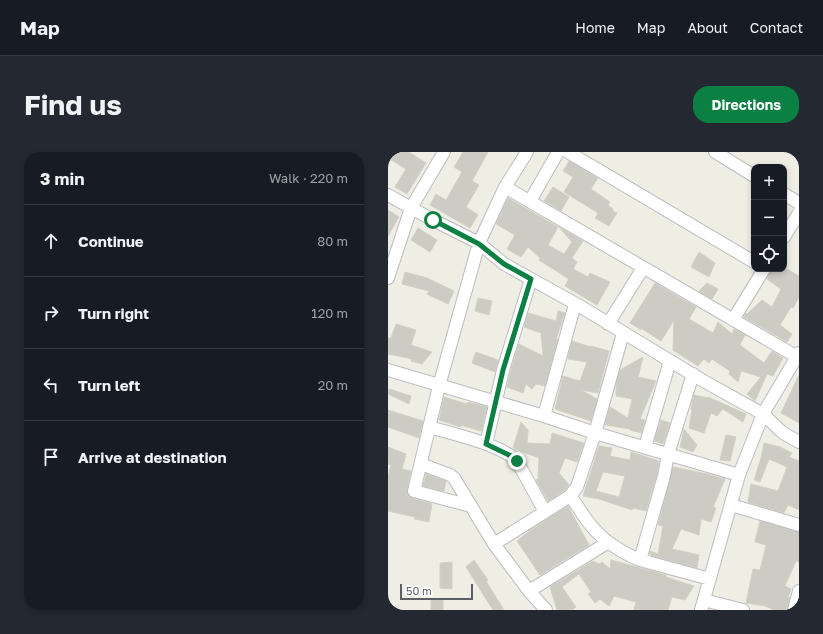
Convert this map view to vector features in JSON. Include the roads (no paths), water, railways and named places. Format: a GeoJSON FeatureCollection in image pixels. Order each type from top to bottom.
{"type":"FeatureCollection","features":[{"type":"Feature","properties":{"kind":"street"},"geometry":{"type":"LineString","coordinates":[[388,278],[411,208],[444,152]]}},
{"type":"Feature","properties":{"kind":"street"},"geometry":{"type":"LineString","coordinates":[[471,506],[414,490],[439,386],[479,244],[505,187],[527,152]]}},
{"type":"Feature","properties":{"kind":"street"},"geometry":{"type":"LineString","coordinates":[[530,201],[558,152]]}},
{"type":"Feature","properties":{"kind":"street"},"geometry":{"type":"LineString","coordinates":[[568,152],[751,260]]}},
{"type":"Feature","properties":{"kind":"street"},"geometry":{"type":"LineString","coordinates":[[715,152],[751,174]]}},
{"type":"Feature","properties":{"kind":"street"},"geometry":{"type":"LineString","coordinates":[[505,187],[733,320],[798,356],[763,414],[739,475],[702,605],[743,610]]}},
{"type":"Feature","properties":{"kind":"street"},"geometry":{"type":"LineString","coordinates":[[388,195],[479,244],[504,264],[575,304],[750,408],[763,414],[783,433],[799,442]]}},
{"type":"Feature","properties":{"kind":"street"},"geometry":{"type":"LineString","coordinates":[[787,196],[799,203]]}},
{"type":"Feature","properties":{"kind":"street"},"geometry":{"type":"LineString","coordinates":[[785,236],[799,214]]}},
{"type":"Feature","properties":{"kind":"street"},"geometry":{"type":"LineString","coordinates":[[608,324],[643,268]]}},
{"type":"Feature","properties":{"kind":"street"},"geometry":{"type":"LineString","coordinates":[[733,320],[762,272]]}},
{"type":"Feature","properties":{"kind":"street"},"geometry":{"type":"LineString","coordinates":[[486,444],[503,370],[531,279]]}},
{"type":"Feature","properties":{"kind":"street"},"geometry":{"type":"LineString","coordinates":[[544,416],[575,304]]}},
{"type":"Feature","properties":{"kind":"street"},"geometry":{"type":"LineString","coordinates":[[494,544],[570,496],[577,487],[595,433],[623,333]]}},
{"type":"Feature","properties":{"kind":"street"},"geometry":{"type":"LineString","coordinates":[[645,447],[670,361]]}},
{"type":"Feature","properties":{"kind":"street"},"geometry":{"type":"LineString","coordinates":[[388,370],[739,475]]}},
{"type":"Feature","properties":{"kind":"street"},"geometry":{"type":"LineString","coordinates":[[640,560],[664,476],[668,454],[693,374]]}},
{"type":"Feature","properties":{"kind":"street"},"geometry":{"type":"LineString","coordinates":[[429,427],[486,444],[515,459],[545,512]]}},
{"type":"Feature","properties":{"kind":"street"},"geometry":{"type":"LineString","coordinates":[[421,464],[454,478],[494,544],[529,591],[546,610]]}},
{"type":"Feature","properties":{"kind":"street"},"geometry":{"type":"LineString","coordinates":[[570,496],[596,532],[608,543],[623,553],[640,560],[710,579]]}},
{"type":"Feature","properties":{"kind":"street"},"geometry":{"type":"LineString","coordinates":[[731,505],[799,525]]}},
{"type":"Feature","properties":{"kind":"street"},"geometry":{"type":"LineString","coordinates":[[529,591],[608,543]]}},
{"type":"Feature","properties":{"kind":"street"},"geometry":{"type":"LineString","coordinates":[[794,610],[799,591]]}}]}
